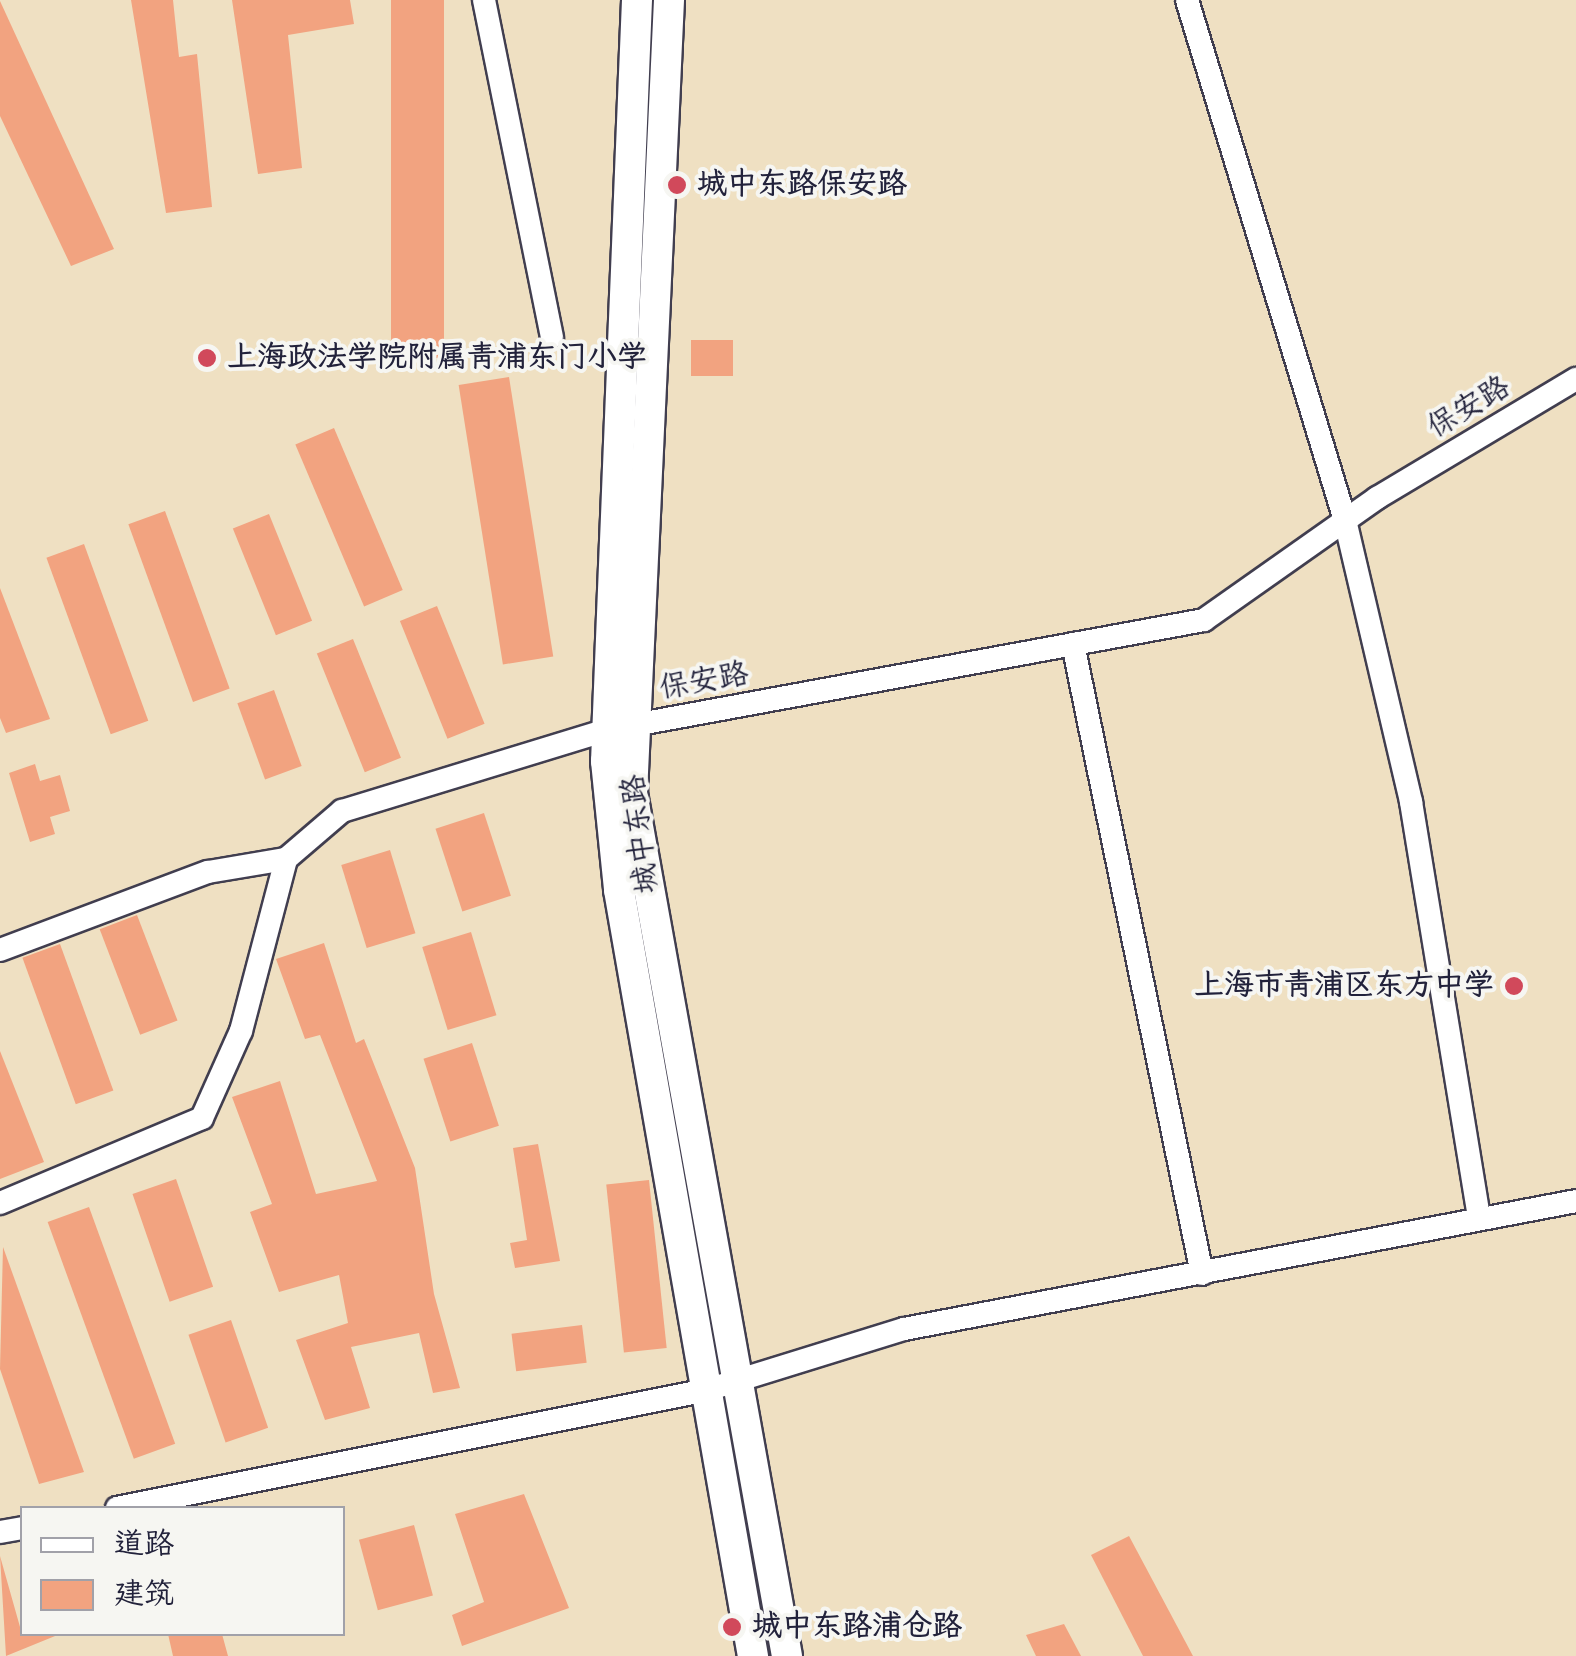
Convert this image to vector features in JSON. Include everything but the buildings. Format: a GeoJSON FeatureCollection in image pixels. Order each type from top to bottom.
{"type":"FeatureCollection","features":[{"type":"Feature","properties":{"kind":"main road","name":"城中东路"},"geometry":{"type":"LineString","coordinates":[[637,0],[619,728],[619,890],[753,1656]]}},
{"type":"Feature","properties":{"kind":"main road","name":"城中东路"},"geometry":{"type":"LineString","coordinates":[[670,0],[619,728],[786,1656]]}},
{"type":"Feature","properties":{"kind":"street"},"geometry":{"type":"LineString","coordinates":[[484,0],[552,337]]}},
{"type":"Feature","properties":{"kind":"street"},"geometry":{"type":"LineString","coordinates":[[1187,0],[1345,520],[1410,802],[1479,1216]]}},
{"type":"Feature","properties":{"kind":"street","name":"保安路"},"geometry":{"type":"LineString","coordinates":[[286,859],[342,811],[619,728],[1204,620],[1345,520],[1576,379]]}},
{"type":"Feature","properties":{"kind":"street"},"geometry":{"type":"LineString","coordinates":[[1073,644],[1202,1274]]}},
{"type":"Feature","properties":{"kind":"street"},"geometry":{"type":"LineString","coordinates":[[0,950],[208,872],[286,859],[242,1031],[202,1118],[0,1203]]}},
{"type":"Feature","properties":{"kind":"street"},"geometry":{"type":"LineString","coordinates":[[127,1506],[707,1390],[904,1329],[1202,1274],[1479,1216],[1576,1201]]}},
{"type":"Feature","properties":{"kind":"place","name":"城中东路保安路"},"geometry":{"type":"Point","coordinates":[677,185]}},
{"type":"Feature","properties":{"kind":"place","name":"上海政法学院附属青浦东门小学"},"geometry":{"type":"Point","coordinates":[207,358]}},
{"type":"Feature","properties":{"kind":"place","name":"上海市青浦区东方中学"},"geometry":{"type":"Point","coordinates":[1514,986]}},
{"type":"Feature","properties":{"kind":"place","name":"城中东路浦仓路"},"geometry":{"type":"Point","coordinates":[732,1627]}}]}
